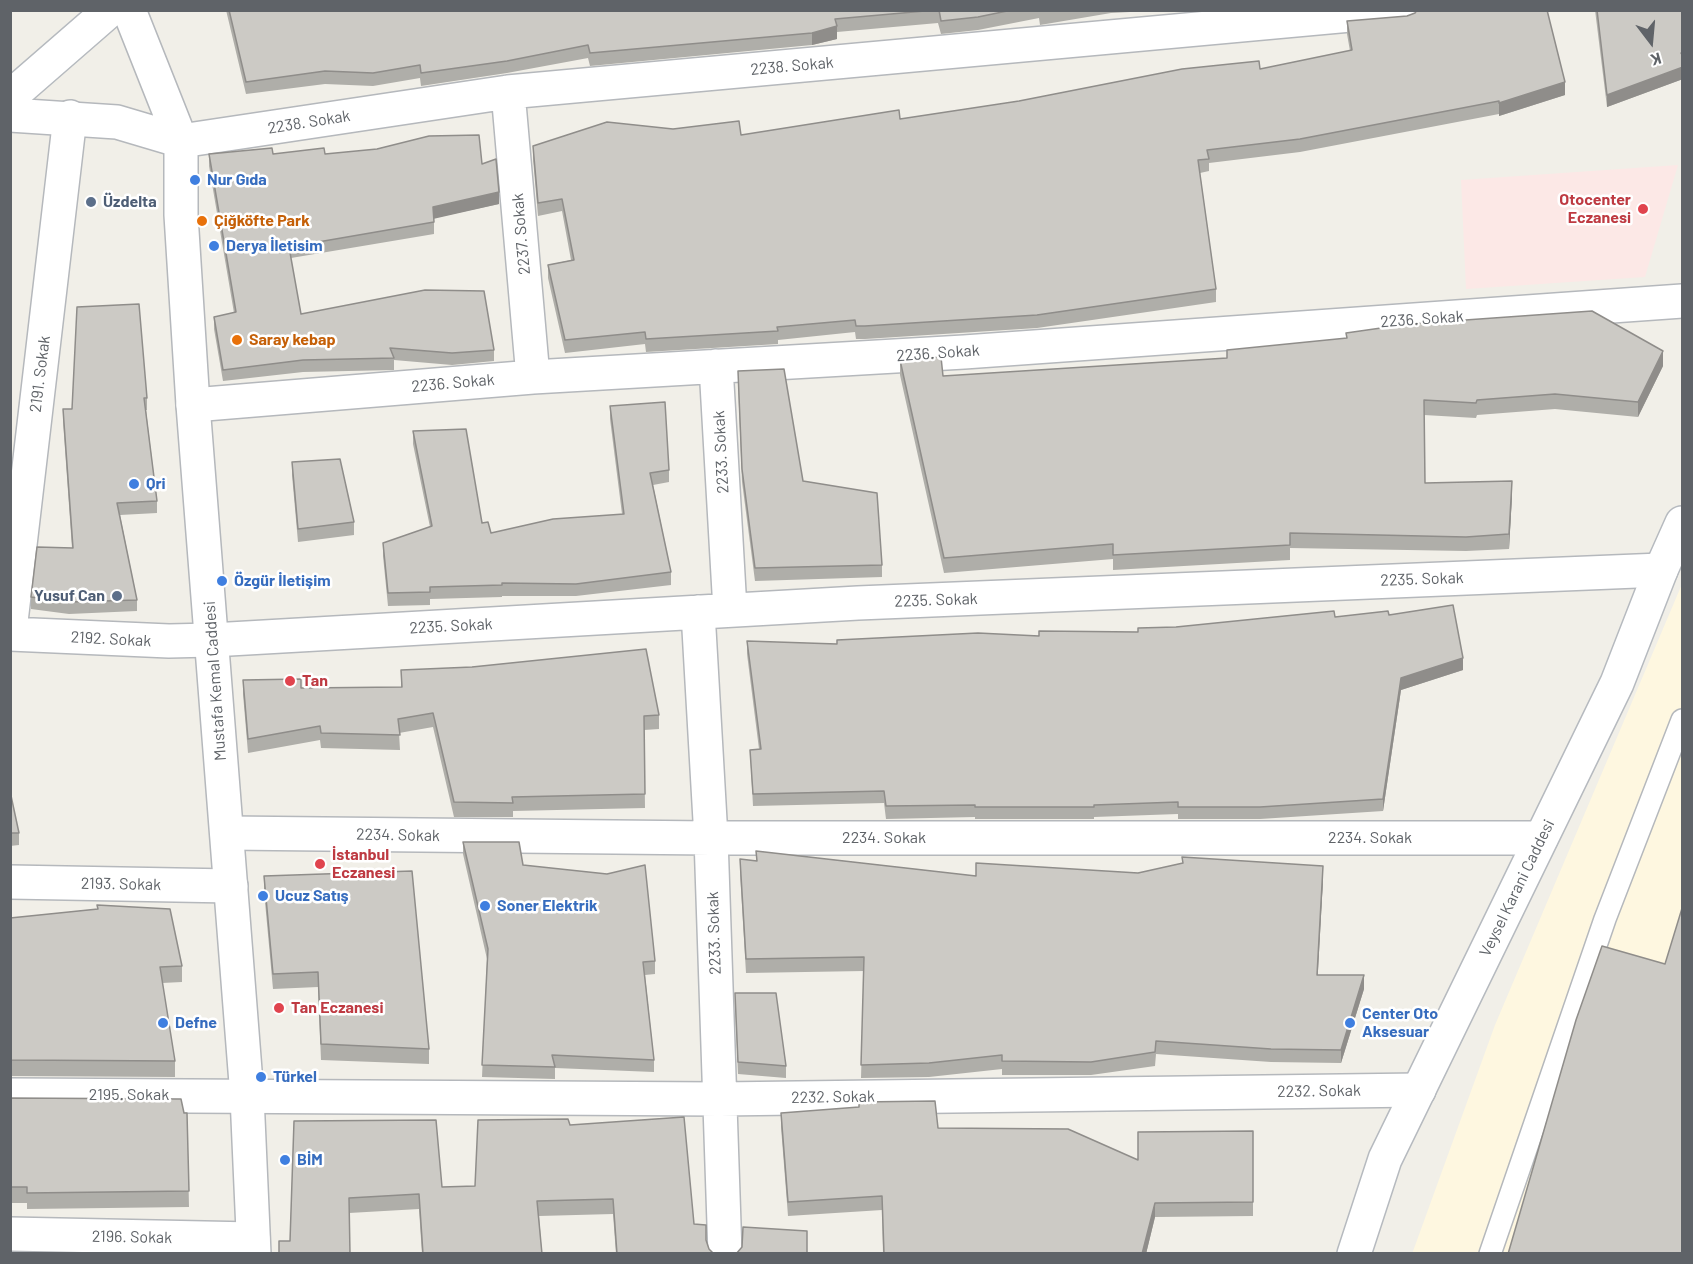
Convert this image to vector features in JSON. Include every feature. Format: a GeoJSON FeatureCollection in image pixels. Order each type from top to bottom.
{"type":"FeatureCollection","features":[{"type":"Feature","properties":{"kind":"street"},"geometry":{"type":"LineString","coordinates":[[10,98],[110,10]]}},
{"type":"Feature","properties":{"kind":"street","name":"Mustafa Kemal Caddesi"},"geometry":{"type":"LineString","coordinates":[[129,10],[181,141],[181,215],[193,405],[247,1096],[254,1246]]}},
{"type":"Feature","properties":{"kind":"street","name":"2238. Sokak"},"geometry":{"type":"LineString","coordinates":[[181,141],[508,92],[1405,10]]}},
{"type":"Feature","properties":{"kind":"street","name":"2237. Sokak"},"geometry":{"type":"LineString","coordinates":[[508,92],[533,377]]}},
{"type":"Feature","properties":{"kind":"street"},"geometry":{"type":"LineString","coordinates":[[10,115],[70,117],[117,122],[181,141]]}},
{"type":"Feature","properties":{"kind":"street","name":"2191. Sokak"},"geometry":{"type":"LineString","coordinates":[[10,632],[13,586],[70,117]]}},
{"type":"Feature","properties":{"kind":"street","name":"2236. Sokak"},"geometry":{"type":"LineString","coordinates":[[193,405],[533,377],[964,352],[1683,301]]}},
{"type":"Feature","properties":{"kind":"street","name":"2233. Sokak"},"geometry":{"type":"LineString","coordinates":[[716,366],[730,610]]}},
{"type":"Feature","properties":{"kind":"street","name":"Veysel Karani Caddesi"},"geometry":{"type":"LineString","coordinates":[[1358,1252],[1385,1159],[1617,683],[1661,570],[1683,523]]}},
{"type":"Feature","properties":{"kind":"street","name":"2235. Sokak"},"geometry":{"type":"LineString","coordinates":[[212,640],[858,603],[1661,570]]}},
{"type":"Feature","properties":{"kind":"street","name":"2233. Sokak"},"geometry":{"type":"LineString","coordinates":[[698,612],[711,838],[725,1254]]}},
{"type":"Feature","properties":{"kind":"street","name":"2192. Sokak"},"geometry":{"type":"LineString","coordinates":[[10,632],[169,641],[212,640]]}},
{"type":"Feature","properties":{"kind":"street","name":"2234. Sokak"},"geometry":{"type":"LineString","coordinates":[[227,833],[711,838],[1541,838]]}},
{"type":"Feature","properties":{"kind":"street","name":"2193. Sokak"},"geometry":{"type":"LineString","coordinates":[[10,882],[231,886]]}},
{"type":"Feature","properties":{"kind":"street","name":"2232. Sokak"},"geometry":{"type":"LineString","coordinates":[[247,1096],[720,1099],[1419,1090]]}},
{"type":"Feature","properties":{"kind":"street","name":"2195. Sokak"},"geometry":{"type":"LineString","coordinates":[[10,1095],[247,1096]]}},
{"type":"Feature","properties":{"kind":"street","name":"2196. Sokak"},"geometry":{"type":"LineString","coordinates":[[10,1234],[254,1246]]}},
{"type":"Feature","properties":{"kind":"lane"},"geometry":{"type":"LineString","coordinates":[[1490,1254],[1605,919],[1683,720]]}},
{"type":"Feature","properties":{"kind":"shaded area"},"geometry":{"type":"Polygon","coordinates":[[[1678,165],[1645,277],[1466,289],[1461,180],[1678,165]]]}},
{"type":"Feature","properties":{"kind":"shaded area"},"geometry":{"type":"Polygon","coordinates":[[[1682,584],[1682,1253],[1412,1254],[1495,1025],[1682,584]]]}},
{"type":"Feature","properties":{"kind":"building"},"geometry":{"type":"Polygon","coordinates":[[[229,10],[936,10],[835,19],[837,26],[812,33],[590,53],[588,45],[507,61],[421,73],[420,65],[373,73],[325,71],[246,82],[229,10]]]}},
{"type":"Feature","properties":{"kind":"building"},"geometry":{"type":"Polygon","coordinates":[[[939,10],[1012,10],[941,21],[939,10]]]}},
{"type":"Feature","properties":{"kind":"building"},"geometry":{"type":"Polygon","coordinates":[[[1417,10],[1547,10],[1565,82],[1499,103],[1499,101],[1300,139],[1207,150],[1209,159],[1198,160],[1216,289],[1037,315],[865,326],[856,326],[855,320],[777,327],[778,331],[646,339],[645,332],[565,340],[548,265],[574,260],[562,199],[538,203],[533,146],[607,122],[673,129],[739,121],[741,135],[899,110],[900,119],[1019,101],[1182,69],[1259,61],[1260,69],[1352,50],[1347,21],[1407,16],[1417,10]]]}},
{"type":"Feature","properties":{"kind":"building"},"geometry":{"type":"Polygon","coordinates":[[[1597,10],[1683,10],[1683,53],[1681,53],[1683,67],[1607,95],[1597,10]]]}},
{"type":"Feature","properties":{"kind":"building"},"geometry":{"type":"Polygon","coordinates":[[[479,135],[482,164],[496,159],[499,192],[433,207],[434,222],[289,247],[301,314],[425,290],[484,291],[494,350],[452,353],[390,348],[394,358],[303,360],[223,370],[214,317],[236,312],[209,154],[272,148],[273,154],[324,148],[325,154],[377,149],[429,136],[479,135]]]}},
{"type":"Feature","properties":{"kind":"building"},"geometry":{"type":"Polygon","coordinates":[[[139,304],[147,398],[144,398],[157,501],[117,503],[137,600],[69,602],[31,597],[37,547],[73,548],[63,409],[72,409],[77,307],[139,304]]]}},
{"type":"Feature","properties":{"kind":"building"},"geometry":{"type":"Polygon","coordinates":[[[1592,311],[1663,351],[1638,402],[1555,394],[1477,400],[1476,403],[1424,400],[1425,483],[1512,481],[1509,534],[1466,537],[1290,533],[1290,545],[1113,555],[1113,544],[944,558],[900,360],[941,357],[943,376],[1227,358],[1227,350],[1347,338],[1346,333],[1409,324],[1592,311]]]}},
{"type":"Feature","properties":{"kind":"building"},"geometry":{"type":"Polygon","coordinates":[[[784,369],[803,481],[877,493],[882,565],[755,568],[742,469],[738,371],[784,369]]]}},
{"type":"Feature","properties":{"kind":"building"},"geometry":{"type":"Polygon","coordinates":[[[665,402],[669,470],[650,473],[671,572],[576,584],[502,583],[502,585],[430,587],[430,592],[388,593],[383,543],[432,526],[413,431],[466,429],[482,523],[488,522],[491,533],[553,519],[624,514],[610,406],[665,402]]]}},
{"type":"Feature","properties":{"kind":"building"},"geometry":{"type":"Polygon","coordinates":[[[340,459],[354,522],[298,529],[292,462],[340,459]]]}},
{"type":"Feature","properties":{"kind":"building"},"geometry":{"type":"Polygon","coordinates":[[[1453,605],[1463,658],[1401,678],[1383,799],[1260,807],[1178,807],[1178,802],[1094,805],[1094,807],[975,807],[975,805],[886,806],[884,791],[753,794],[750,750],[761,749],[747,641],[837,644],[837,640],[978,633],[1039,636],[1039,631],[1138,632],[1138,628],[1176,627],[1334,611],[1335,617],[1388,611],[1389,615],[1453,605]]]}},
{"type":"Feature","properties":{"kind":"building"},"geometry":{"type":"Polygon","coordinates":[[[646,649],[659,715],[644,716],[645,794],[512,797],[513,803],[454,802],[433,713],[398,719],[400,735],[321,733],[320,726],[248,739],[243,680],[301,679],[301,688],[402,687],[401,670],[472,667],[646,649]]]}},
{"type":"Feature","properties":{"kind":"building"},"geometry":{"type":"Polygon","coordinates":[[[10,791],[19,833],[10,833],[10,791]]]}},
{"type":"Feature","properties":{"kind":"building"},"geometry":{"type":"Polygon","coordinates":[[[463,842],[519,842],[523,865],[607,874],[645,865],[655,961],[643,962],[654,1060],[552,1055],[555,1067],[482,1065],[488,949],[463,842]]]}},
{"type":"Feature","properties":{"kind":"building"},"geometry":{"type":"Polygon","coordinates":[[[756,851],[976,876],[976,863],[1138,873],[1183,863],[1182,857],[1323,866],[1317,975],[1364,975],[1341,1050],[1271,1049],[1156,1041],[1155,1052],[1091,1062],[1002,1061],[1002,1055],[929,1063],[861,1065],[864,957],[746,959],[740,859],[757,861],[756,851]]]}},
{"type":"Feature","properties":{"kind":"building"},"geometry":{"type":"Polygon","coordinates":[[[412,871],[429,1049],[321,1044],[318,972],[273,974],[264,876],[412,871]]]}},
{"type":"Feature","properties":{"kind":"building"},"geometry":{"type":"Polygon","coordinates":[[[97,905],[170,909],[182,966],[160,967],[175,1061],[10,1060],[10,918],[98,909],[97,905]]]}},
{"type":"Feature","properties":{"kind":"building"},"geometry":{"type":"Polygon","coordinates":[[[1683,905],[1683,1254],[1508,1254],[1576,1020],[1602,946],[1665,964],[1683,905]]]}},
{"type":"Feature","properties":{"kind":"building"},"geometry":{"type":"Polygon","coordinates":[[[735,993],[776,993],[786,1066],[738,1062],[735,993]]]}},
{"type":"Feature","properties":{"kind":"building"},"geometry":{"type":"Polygon","coordinates":[[[10,1098],[181,1099],[184,1113],[187,1113],[189,1191],[27,1193],[27,1187],[10,1187],[10,1098]]]}},
{"type":"Feature","properties":{"kind":"building"},"geometry":{"type":"Polygon","coordinates":[[[935,1101],[938,1128],[1068,1129],[1138,1160],[1138,1132],[1253,1131],[1253,1202],[1155,1203],[1142,1254],[884,1254],[882,1196],[788,1202],[781,1113],[859,1107],[859,1102],[935,1101]]]}},
{"type":"Feature","properties":{"kind":"building"},"geometry":{"type":"Polygon","coordinates":[[[684,1117],[694,1224],[706,1225],[706,1240],[709,1249],[714,1254],[617,1254],[613,1199],[537,1201],[542,1254],[423,1254],[419,1194],[349,1198],[350,1254],[279,1254],[279,1241],[290,1241],[294,1121],[436,1120],[442,1187],[475,1186],[478,1120],[568,1119],[570,1125],[684,1117]]]}},
{"type":"Feature","properties":{"kind":"building"},"geometry":{"type":"Polygon","coordinates":[[[743,1227],[807,1231],[807,1254],[736,1254],[742,1247],[743,1227]]]}},
{"type":"Feature","properties":{"kind":"place","name":"Nur Gıda"},"geometry":{"type":"Point","coordinates":[195,180]}},
{"type":"Feature","properties":{"kind":"place","name":"Üzdelta"},"geometry":{"type":"Point","coordinates":[91,202]}},
{"type":"Feature","properties":{"kind":"place","name":"Otocenter Eczanesi"},"geometry":{"type":"Point","coordinates":[1643,209]}},
{"type":"Feature","properties":{"kind":"place","name":"Çiğköfte Park"},"geometry":{"type":"Point","coordinates":[202,221]}},
{"type":"Feature","properties":{"kind":"place","name":"Derya İletisim"},"geometry":{"type":"Point","coordinates":[214,246]}},
{"type":"Feature","properties":{"kind":"place","name":"Saray kebap"},"geometry":{"type":"Point","coordinates":[237,340]}},
{"type":"Feature","properties":{"kind":"place","name":"Qri"},"geometry":{"type":"Point","coordinates":[134,484]}},
{"type":"Feature","properties":{"kind":"place","name":"Özgür İletişim"},"geometry":{"type":"Point","coordinates":[222,581]}},
{"type":"Feature","properties":{"kind":"place","name":"Yusuf Can"},"geometry":{"type":"Point","coordinates":[117,596]}},
{"type":"Feature","properties":{"kind":"place","name":"Tan"},"geometry":{"type":"Point","coordinates":[290,681]}},
{"type":"Feature","properties":{"kind":"place","name":"İstanbul Eczanesi"},"geometry":{"type":"Point","coordinates":[320,864]}},
{"type":"Feature","properties":{"kind":"place","name":"Ucuz Satış"},"geometry":{"type":"Point","coordinates":[263,896]}},
{"type":"Feature","properties":{"kind":"place","name":"Soner Elektrik"},"geometry":{"type":"Point","coordinates":[485,906]}},
{"type":"Feature","properties":{"kind":"place","name":"Tan Eczanesi"},"geometry":{"type":"Point","coordinates":[279,1008]}},
{"type":"Feature","properties":{"kind":"place","name":"Defne"},"geometry":{"type":"Point","coordinates":[163,1023]}},
{"type":"Feature","properties":{"kind":"place","name":"Center Oto Aksesuar"},"geometry":{"type":"Point","coordinates":[1350,1023]}},
{"type":"Feature","properties":{"kind":"place","name":"Türkel"},"geometry":{"type":"Point","coordinates":[261,1077]}},
{"type":"Feature","properties":{"kind":"place","name":"BİM"},"geometry":{"type":"Point","coordinates":[285,1160]}}]}
